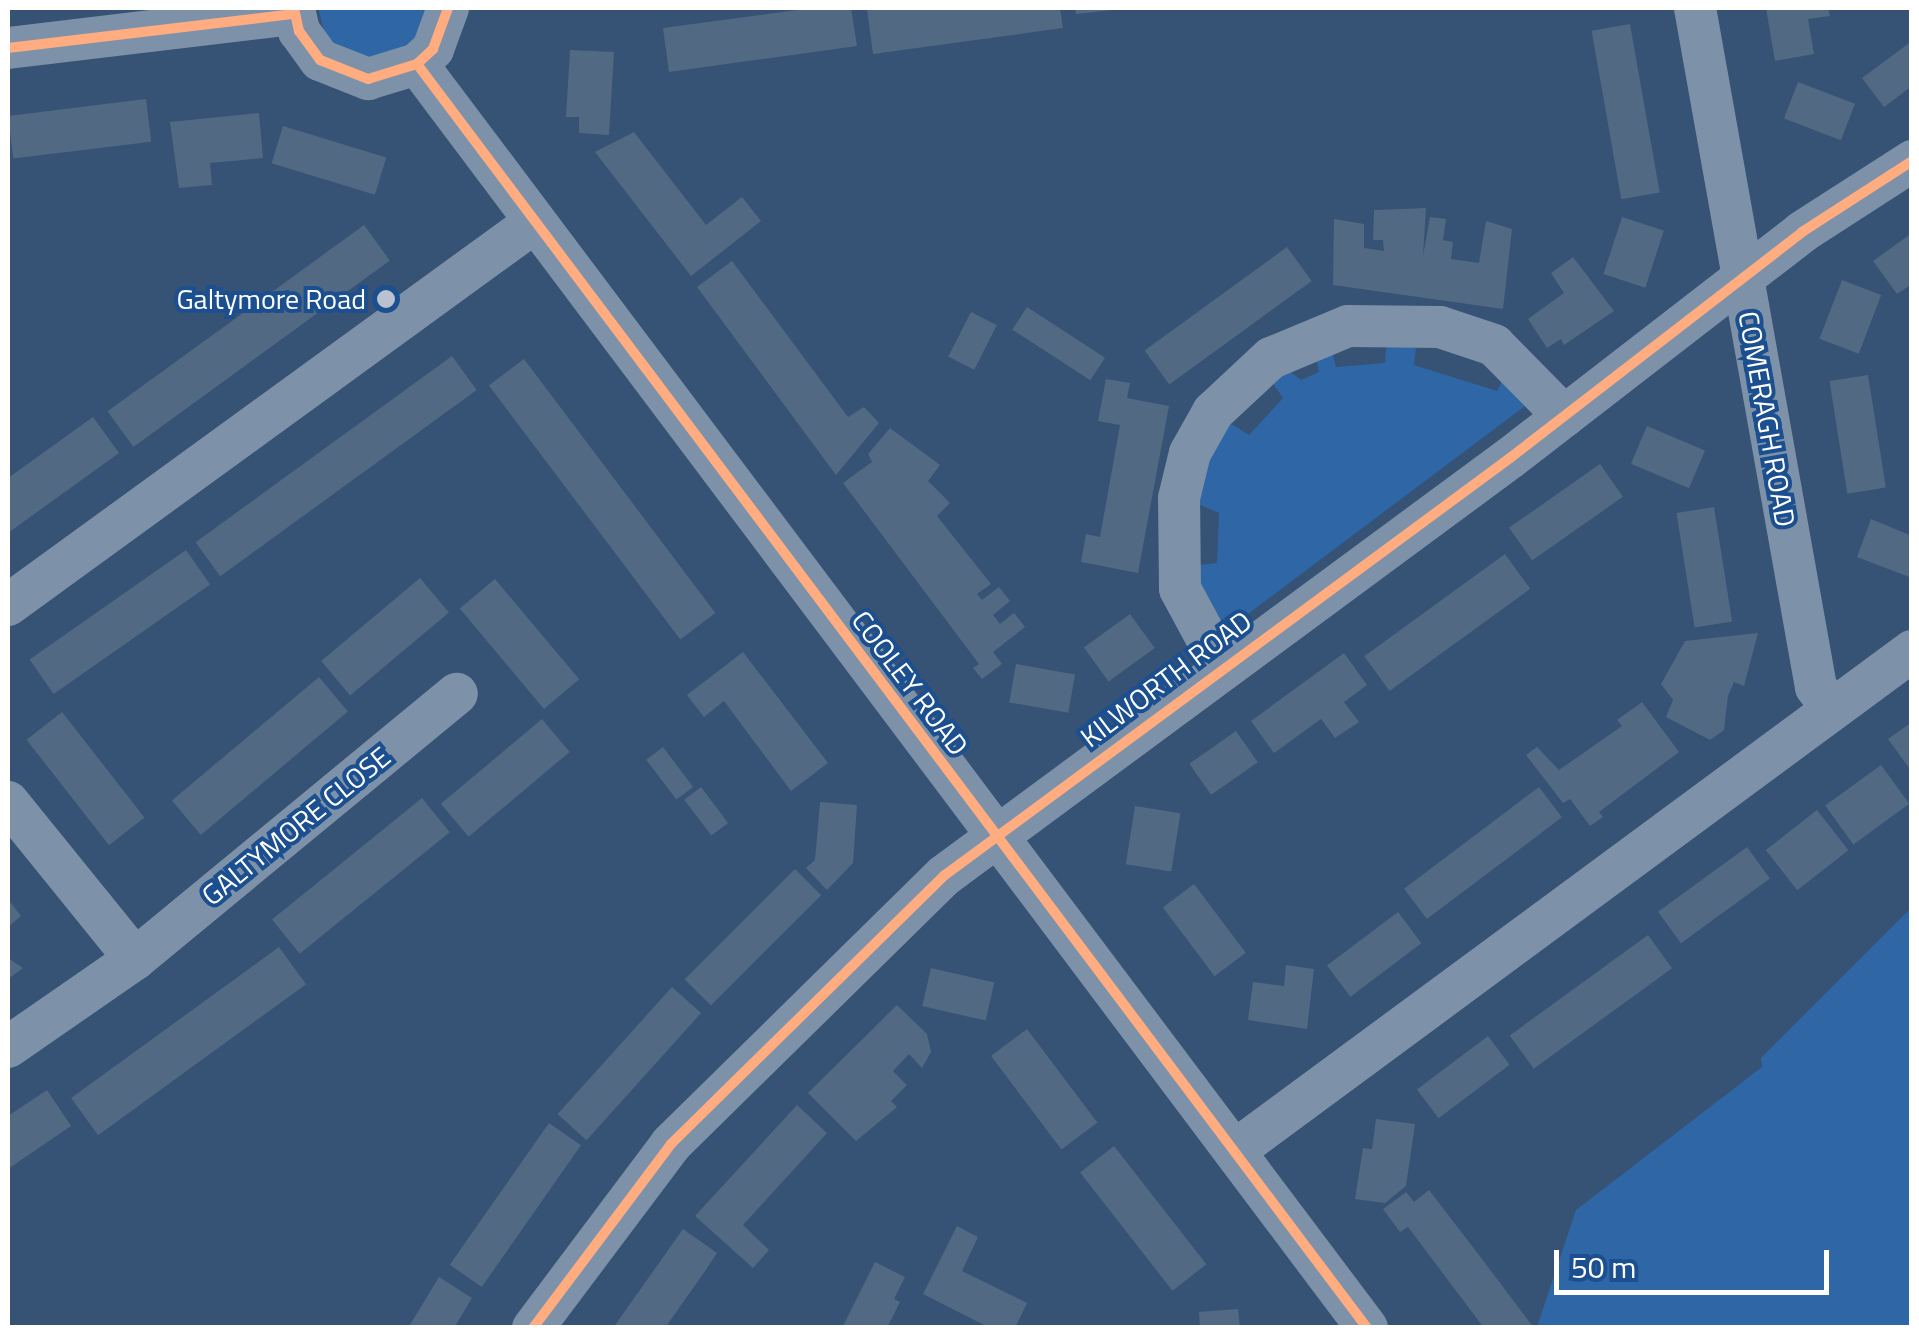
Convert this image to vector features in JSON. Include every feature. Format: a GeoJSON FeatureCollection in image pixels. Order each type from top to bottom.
{"type":"FeatureCollection","features":[{"type":"Feature","properties":{"kind":"street"},"geometry":{"type":"LineString","coordinates":[[8,48],[294,11],[320,60],[350,76],[386,78],[418,64],[443,30],[448,8]]}},
{"type":"Feature","properties":{"kind":"street","name":"COMERAGH ROAD"},"geometry":{"type":"LineString","coordinates":[[1695,8],[1816,687],[1831,708]]}},
{"type":"Feature","properties":{"kind":"street","name":"COOLEY ROAD"},"geometry":{"type":"LineString","coordinates":[[418,64],[995,834],[1237,1149],[1367,1328]]}},
{"type":"Feature","properties":{"kind":"street","name":"KILWORTH ROAD"},"geometry":{"type":"LineString","coordinates":[[534,1328],[671,1144],[877,937],[995,834],[1564,416],[1742,278],[1912,161]]}},
{"type":"Feature","properties":{"kind":"street"},"geometry":{"type":"LineString","coordinates":[[8,605],[535,222]]}},
{"type":"Feature","properties":{"kind":"street","name":"KILWORTH ROAD"},"geometry":{"type":"LineString","coordinates":[[1222,665],[1180,589],[1179,498],[1190,453],[1213,412],[1271,358],[1348,326],[1440,327],[1494,345],[1564,416]]}},
{"type":"Feature","properties":{"kind":"street"},"geometry":{"type":"LineString","coordinates":[[1237,1149],[1912,650]]}},
{"type":"Feature","properties":{"kind":"street","name":"GALTYMORE CLOSE"},"geometry":{"type":"LineString","coordinates":[[8,1047],[135,959],[457,694]]}},
{"type":"Feature","properties":{"kind":"street"},"geometry":{"type":"LineString","coordinates":[[8,802],[135,959]]}},
{"type":"Feature","properties":{"kind":"shaded area"},"geometry":{"type":"Polygon","coordinates":[[[318,8],[429,8],[416,44],[359,61],[326,38],[318,8]]]}},
{"type":"Feature","properties":{"kind":"shaded area"},"geometry":{"type":"Polygon","coordinates":[[[1387,336],[1417,338],[1414,365],[1497,391],[1508,369],[1529,403],[1228,629],[1208,625],[1190,566],[1217,563],[1219,513],[1196,503],[1204,465],[1228,422],[1249,435],[1283,398],[1271,381],[1283,366],[1301,380],[1319,372],[1314,350],[1331,347],[1336,367],[1385,363],[1387,336]]]}},
{"type":"Feature","properties":{"kind":"shaded area"},"geometry":{"type":"Polygon","coordinates":[[[1911,908],[1911,1327],[1537,1327],[1576,1210],[1762,1067],[1761,1058],[1911,908]]]}},
{"type":"Feature","properties":{"kind":"building"},"geometry":{"type":"Polygon","coordinates":[[[813,8],[851,8],[857,46],[669,72],[663,28],[813,8]]]}},
{"type":"Feature","properties":{"kind":"building"},"geometry":{"type":"Polygon","coordinates":[[[1060,8],[1063,28],[873,54],[867,9],[1060,8]]]}},
{"type":"Feature","properties":{"kind":"building"},"geometry":{"type":"Polygon","coordinates":[[[1075,8],[1112,8],[1112,10],[1076,14],[1075,8]]]}},
{"type":"Feature","properties":{"kind":"building"},"geometry":{"type":"Polygon","coordinates":[[[1766,8],[1828,8],[1830,16],[1808,19],[1814,54],[1775,61],[1766,8]]]}},
{"type":"Feature","properties":{"kind":"building"},"geometry":{"type":"Polygon","coordinates":[[[1630,24],[1660,192],[1621,199],[1592,31],[1630,24]]]}},
{"type":"Feature","properties":{"kind":"building"},"geometry":{"type":"Polygon","coordinates":[[[1912,41],[1912,86],[1884,107],[1862,78],[1912,41]]]}},
{"type":"Feature","properties":{"kind":"building"},"geometry":{"type":"Polygon","coordinates":[[[570,50],[614,52],[609,135],[579,133],[579,117],[566,117],[570,50]]]}},
{"type":"Feature","properties":{"kind":"building"},"geometry":{"type":"Polygon","coordinates":[[[1798,82],[1855,104],[1841,140],[1784,118],[1798,82]]]}},
{"type":"Feature","properties":{"kind":"building"},"geometry":{"type":"Polygon","coordinates":[[[146,99],[151,142],[13,159],[8,116],[146,99]]]}},
{"type":"Feature","properties":{"kind":"building"},"geometry":{"type":"Polygon","coordinates":[[[259,113],[263,158],[210,163],[212,185],[179,188],[170,122],[259,113]]]}},
{"type":"Feature","properties":{"kind":"building"},"geometry":{"type":"Polygon","coordinates":[[[283,126],[386,158],[375,195],[272,163],[283,126]]]}},
{"type":"Feature","properties":{"kind":"building"},"geometry":{"type":"Polygon","coordinates":[[[634,132],[706,225],[742,197],[761,221],[691,276],[595,152],[634,132]]]}},
{"type":"Feature","properties":{"kind":"building"},"geometry":{"type":"Polygon","coordinates":[[[1426,208],[1423,256],[1430,217],[1446,219],[1443,240],[1453,242],[1451,259],[1479,263],[1486,221],[1512,229],[1503,309],[1333,285],[1334,219],[1364,224],[1364,248],[1384,251],[1383,240],[1373,240],[1374,210],[1426,208]]]}},
{"type":"Feature","properties":{"kind":"building"},"geometry":{"type":"Polygon","coordinates":[[[1622,217],[1664,231],[1645,288],[1603,274],[1622,217]]]}},
{"type":"Feature","properties":{"kind":"building"},"geometry":{"type":"Polygon","coordinates":[[[364,225],[390,261],[133,447],[108,411],[364,225]]]}},
{"type":"Feature","properties":{"kind":"building"},"geometry":{"type":"Polygon","coordinates":[[[1912,233],[1912,284],[1897,294],[1873,261],[1912,233]]]}},
{"type":"Feature","properties":{"kind":"building"},"geometry":{"type":"Polygon","coordinates":[[[1287,247],[1312,281],[1169,384],[1145,350],[1287,247]]]}},
{"type":"Feature","properties":{"kind":"building"},"geometry":{"type":"Polygon","coordinates":[[[1573,257],[1614,311],[1564,345],[1561,339],[1547,348],[1528,319],[1564,293],[1551,273],[1573,257]]]}},
{"type":"Feature","properties":{"kind":"building"},"geometry":{"type":"Polygon","coordinates":[[[732,261],[848,417],[864,407],[879,423],[836,475],[697,287],[732,261]]]}},
{"type":"Feature","properties":{"kind":"building"},"geometry":{"type":"Polygon","coordinates":[[[1842,280],[1881,295],[1859,354],[1819,339],[1842,280]]]}},
{"type":"Feature","properties":{"kind":"building"},"geometry":{"type":"Polygon","coordinates":[[[1027,307],[1105,358],[1090,380],[1012,330],[1027,307]]]}},
{"type":"Feature","properties":{"kind":"building"},"geometry":{"type":"Polygon","coordinates":[[[971,312],[997,325],[974,370],[948,357],[971,312]]]}},
{"type":"Feature","properties":{"kind":"building"},"geometry":{"type":"Polygon","coordinates":[[[452,356],[477,390],[220,576],[196,542],[452,356]]]}},
{"type":"Feature","properties":{"kind":"building"},"geometry":{"type":"Polygon","coordinates":[[[524,359],[715,613],[680,639],[489,385],[524,359]]]}},
{"type":"Feature","properties":{"kind":"building"},"geometry":{"type":"Polygon","coordinates":[[[1868,375],[1886,488],[1847,494],[1829,381],[1868,375]]]}},
{"type":"Feature","properties":{"kind":"building"},"geometry":{"type":"Polygon","coordinates":[[[1106,379],[1130,383],[1127,398],[1169,406],[1138,573],[1081,562],[1086,534],[1100,537],[1120,425],[1098,421],[1106,379]]]}},
{"type":"Feature","properties":{"kind":"building"},"geometry":{"type":"Polygon","coordinates":[[[93,417],[119,453],[8,533],[8,478],[93,417]]]}},
{"type":"Feature","properties":{"kind":"building"},"geometry":{"type":"Polygon","coordinates":[[[1647,426],[1705,451],[1689,488],[1631,464],[1647,426]]]}},
{"type":"Feature","properties":{"kind":"building"},"geometry":{"type":"Polygon","coordinates":[[[890,428],[940,465],[928,481],[950,503],[937,516],[991,584],[977,594],[982,600],[999,587],[1010,601],[993,615],[1000,624],[1014,613],[1025,627],[993,652],[1002,664],[982,679],[973,668],[979,664],[843,483],[872,462],[868,454],[890,428]]]}},
{"type":"Feature","properties":{"kind":"building"},"geometry":{"type":"Polygon","coordinates":[[[1600,464],[1623,497],[1532,560],[1509,528],[1600,464]]]}},
{"type":"Feature","properties":{"kind":"building"},"geometry":{"type":"Polygon","coordinates":[[[1714,507],[1732,622],[1695,628],[1676,513],[1714,507]]]}},
{"type":"Feature","properties":{"kind":"building"},"geometry":{"type":"Polygon","coordinates":[[[1871,519],[1912,536],[1912,578],[1857,557],[1871,519]]]}},
{"type":"Feature","properties":{"kind":"building"},"geometry":{"type":"Polygon","coordinates":[[[186,550],[210,584],[54,694],[30,660],[186,550]]]}},
{"type":"Feature","properties":{"kind":"building"},"geometry":{"type":"Polygon","coordinates":[[[1505,554],[1530,589],[1390,691],[1364,656],[1505,554]]]}},
{"type":"Feature","properties":{"kind":"building"},"geometry":{"type":"Polygon","coordinates":[[[420,578],[449,612],[350,695],[321,661],[420,578]]]}},
{"type":"Feature","properties":{"kind":"building"},"geometry":{"type":"Polygon","coordinates":[[[495,579],[579,679],[544,709],[460,609],[495,579]]]}},
{"type":"Feature","properties":{"kind":"building"},"geometry":{"type":"Polygon","coordinates":[[[1130,614],[1155,648],[1109,681],[1084,648],[1130,614]]]}},
{"type":"Feature","properties":{"kind":"building"},"geometry":{"type":"Polygon","coordinates":[[[1758,633],[1744,686],[1734,682],[1728,696],[1724,730],[1710,740],[1666,717],[1673,700],[1661,684],[1685,641],[1758,633]]]}},
{"type":"Feature","properties":{"kind":"building"},"geometry":{"type":"Polygon","coordinates":[[[743,652],[828,763],[791,791],[724,701],[704,717],[687,695],[743,652]]]}},
{"type":"Feature","properties":{"kind":"building"},"geometry":{"type":"Polygon","coordinates":[[[1344,653],[1367,685],[1344,702],[1359,722],[1335,738],[1321,719],[1274,753],[1251,721],[1344,653]]]}},
{"type":"Feature","properties":{"kind":"building"},"geometry":{"type":"Polygon","coordinates":[[[1016,664],[1075,674],[1068,713],[1009,702],[1016,664]]]}},
{"type":"Feature","properties":{"kind":"building"},"geometry":{"type":"Polygon","coordinates":[[[319,677],[348,711],[201,835],[172,800],[319,677]]]}},
{"type":"Feature","properties":{"kind":"building"},"geometry":{"type":"Polygon","coordinates":[[[1642,702],[1679,752],[1599,812],[1603,817],[1590,826],[1570,799],[1563,803],[1526,755],[1537,747],[1559,770],[1622,726],[1617,720],[1642,702]]]}},
{"type":"Feature","properties":{"kind":"building"},"geometry":{"type":"Polygon","coordinates":[[[62,712],[144,818],[109,845],[27,740],[62,712]]]}},
{"type":"Feature","properties":{"kind":"building"},"geometry":{"type":"Polygon","coordinates":[[[542,719],[570,752],[469,837],[441,804],[542,719]]]}},
{"type":"Feature","properties":{"kind":"building"},"geometry":{"type":"Polygon","coordinates":[[[1912,722],[1912,772],[1888,739],[1912,722]]]}},
{"type":"Feature","properties":{"kind":"building"},"geometry":{"type":"Polygon","coordinates":[[[1236,731],[1258,762],[1211,795],[1189,764],[1236,731]]]}},
{"type":"Feature","properties":{"kind":"building"},"geometry":{"type":"Polygon","coordinates":[[[663,747],[693,787],[676,800],[646,760],[663,747]]]}},
{"type":"Feature","properties":{"kind":"building"},"geometry":{"type":"Polygon","coordinates":[[[1881,765],[1909,804],[1853,844],[1825,806],[1881,765]]]}},
{"type":"Feature","properties":{"kind":"building"},"geometry":{"type":"Polygon","coordinates":[[[701,787],[728,823],[711,836],[684,800],[701,787]]]}},
{"type":"Feature","properties":{"kind":"building"},"geometry":{"type":"Polygon","coordinates":[[[1539,787],[1562,817],[1427,919],[1404,889],[1539,787]]]}},
{"type":"Feature","properties":{"kind":"building"},"geometry":{"type":"Polygon","coordinates":[[[422,798],[450,832],[300,954],[272,919],[422,798]]]}},
{"type":"Feature","properties":{"kind":"building"},"geometry":{"type":"Polygon","coordinates":[[[820,802],[857,805],[853,863],[827,890],[806,868],[815,860],[820,802]]]}},
{"type":"Feature","properties":{"kind":"building"},"geometry":{"type":"Polygon","coordinates":[[[1135,806],[1180,813],[1171,871],[1126,864],[1135,806]]]}},
{"type":"Feature","properties":{"kind":"building"},"geometry":{"type":"Polygon","coordinates":[[[1817,810],[1848,850],[1797,890],[1766,850],[1817,810]]]}},
{"type":"Feature","properties":{"kind":"building"},"geometry":{"type":"Polygon","coordinates":[[[1747,847],[1770,879],[1681,943],[1658,912],[1747,847]]]}},
{"type":"Feature","properties":{"kind":"building"},"geometry":{"type":"Polygon","coordinates":[[[795,869],[821,895],[711,1005],[685,979],[795,869]]]}},
{"type":"Feature","properties":{"kind":"building"},"geometry":{"type":"Polygon","coordinates":[[[1194,884],[1246,953],[1215,976],[1163,907],[1194,884]]]}},
{"type":"Feature","properties":{"kind":"building"},"geometry":{"type":"Polygon","coordinates":[[[8,899],[21,916],[8,927],[8,899]]]}},
{"type":"Feature","properties":{"kind":"building"},"geometry":{"type":"Polygon","coordinates":[[[1398,912],[1421,943],[1350,997],[1327,966],[1398,912]]]}},
{"type":"Feature","properties":{"kind":"building"},"geometry":{"type":"Polygon","coordinates":[[[1648,935],[1672,968],[1534,1069],[1510,1036],[1648,935]]]}},
{"type":"Feature","properties":{"kind":"building"},"geometry":{"type":"Polygon","coordinates":[[[279,947],[306,984],[98,1135],[71,1098],[279,947]]]}},
{"type":"Feature","properties":{"kind":"building"},"geometry":{"type":"Polygon","coordinates":[[[8,958],[23,968],[8,979],[8,958]]]}},
{"type":"Feature","properties":{"kind":"building"},"geometry":{"type":"Polygon","coordinates":[[[1286,965],[1314,969],[1307,1029],[1248,1020],[1253,982],[1284,986],[1286,965]]]}},
{"type":"Feature","properties":{"kind":"building"},"geometry":{"type":"Polygon","coordinates":[[[931,968],[994,983],[986,1021],[922,1006],[931,968]]]}},
{"type":"Feature","properties":{"kind":"building"},"geometry":{"type":"Polygon","coordinates":[[[672,987],[701,1013],[587,1140],[558,1114],[672,987]]]}},
{"type":"Feature","properties":{"kind":"building"},"geometry":{"type":"Polygon","coordinates":[[[897,1005],[927,1034],[931,1052],[922,1068],[909,1054],[893,1071],[907,1085],[891,1101],[897,1107],[856,1141],[808,1093],[897,1005]]]}},
{"type":"Feature","properties":{"kind":"building"},"geometry":{"type":"Polygon","coordinates":[[[1027,1029],[1097,1122],[1061,1150],[991,1056],[1027,1029]]]}},
{"type":"Feature","properties":{"kind":"building"},"geometry":{"type":"Polygon","coordinates":[[[1488,1036],[1510,1065],[1439,1118],[1417,1090],[1488,1036]]]}},
{"type":"Feature","properties":{"kind":"building"},"geometry":{"type":"Polygon","coordinates":[[[47,1090],[71,1126],[8,1169],[8,1116],[47,1090]]]}},
{"type":"Feature","properties":{"kind":"building"},"geometry":{"type":"Polygon","coordinates":[[[797,1105],[827,1133],[743,1225],[769,1250],[753,1268],[695,1216],[797,1105]]]}},
{"type":"Feature","properties":{"kind":"building"},"geometry":{"type":"Polygon","coordinates":[[[1376,1119],[1415,1124],[1406,1186],[1385,1203],[1355,1199],[1363,1148],[1372,1149],[1376,1119]]]}},
{"type":"Feature","properties":{"kind":"building"},"geometry":{"type":"Polygon","coordinates":[[[549,1123],[581,1145],[482,1287],[450,1265],[549,1123]]]}},
{"type":"Feature","properties":{"kind":"building"},"geometry":{"type":"Polygon","coordinates":[[[1114,1146],[1206,1264],[1172,1291],[1080,1172],[1114,1146]]]}},
{"type":"Feature","properties":{"kind":"building"},"geometry":{"type":"Polygon","coordinates":[[[1429,1190],[1534,1328],[1484,1328],[1408,1227],[1400,1232],[1383,1209],[1406,1192],[1414,1202],[1429,1190]]]}},
{"type":"Feature","properties":{"kind":"building"},"geometry":{"type":"Polygon","coordinates":[[[957,1226],[978,1237],[962,1271],[1027,1303],[1015,1328],[990,1328],[923,1294],[957,1226]]]}},
{"type":"Feature","properties":{"kind":"building"},"geometry":{"type":"Polygon","coordinates":[[[683,1229],[717,1253],[665,1328],[613,1328],[683,1229]]]}},
{"type":"Feature","properties":{"kind":"building"},"geometry":{"type":"Polygon","coordinates":[[[875,1262],[905,1277],[894,1299],[900,1302],[887,1328],[842,1328],[875,1262]]]}},
{"type":"Feature","properties":{"kind":"building"},"geometry":{"type":"Polygon","coordinates":[[[439,1277],[472,1298],[454,1328],[408,1328],[439,1277]]]}},
{"type":"Feature","properties":{"kind":"building"},"geometry":{"type":"Polygon","coordinates":[[[1238,1309],[1240,1328],[1200,1328],[1199,1312],[1238,1309]]]}},
{"type":"Feature","properties":{"kind":"cycle path"},"geometry":{"type":"LineString","coordinates":[[294,8],[299,31],[320,60],[368,79],[417,64],[433,49],[448,8]]}},
{"type":"Feature","properties":{"kind":"cycle path"},"geometry":{"type":"LineString","coordinates":[[8,48],[294,14]]}},
{"type":"Feature","properties":{"kind":"cycle path"},"geometry":{"type":"LineString","coordinates":[[417,64],[1367,1328]]}},
{"type":"Feature","properties":{"kind":"cycle path"},"geometry":{"type":"LineString","coordinates":[[533,1328],[671,1144],[945,875],[1510,458],[1802,232],[1912,161]]}},
{"type":"Feature","properties":{"kind":"place","name":"Galtymore Road"},"geometry":{"type":"Point","coordinates":[386,299]}}]}
